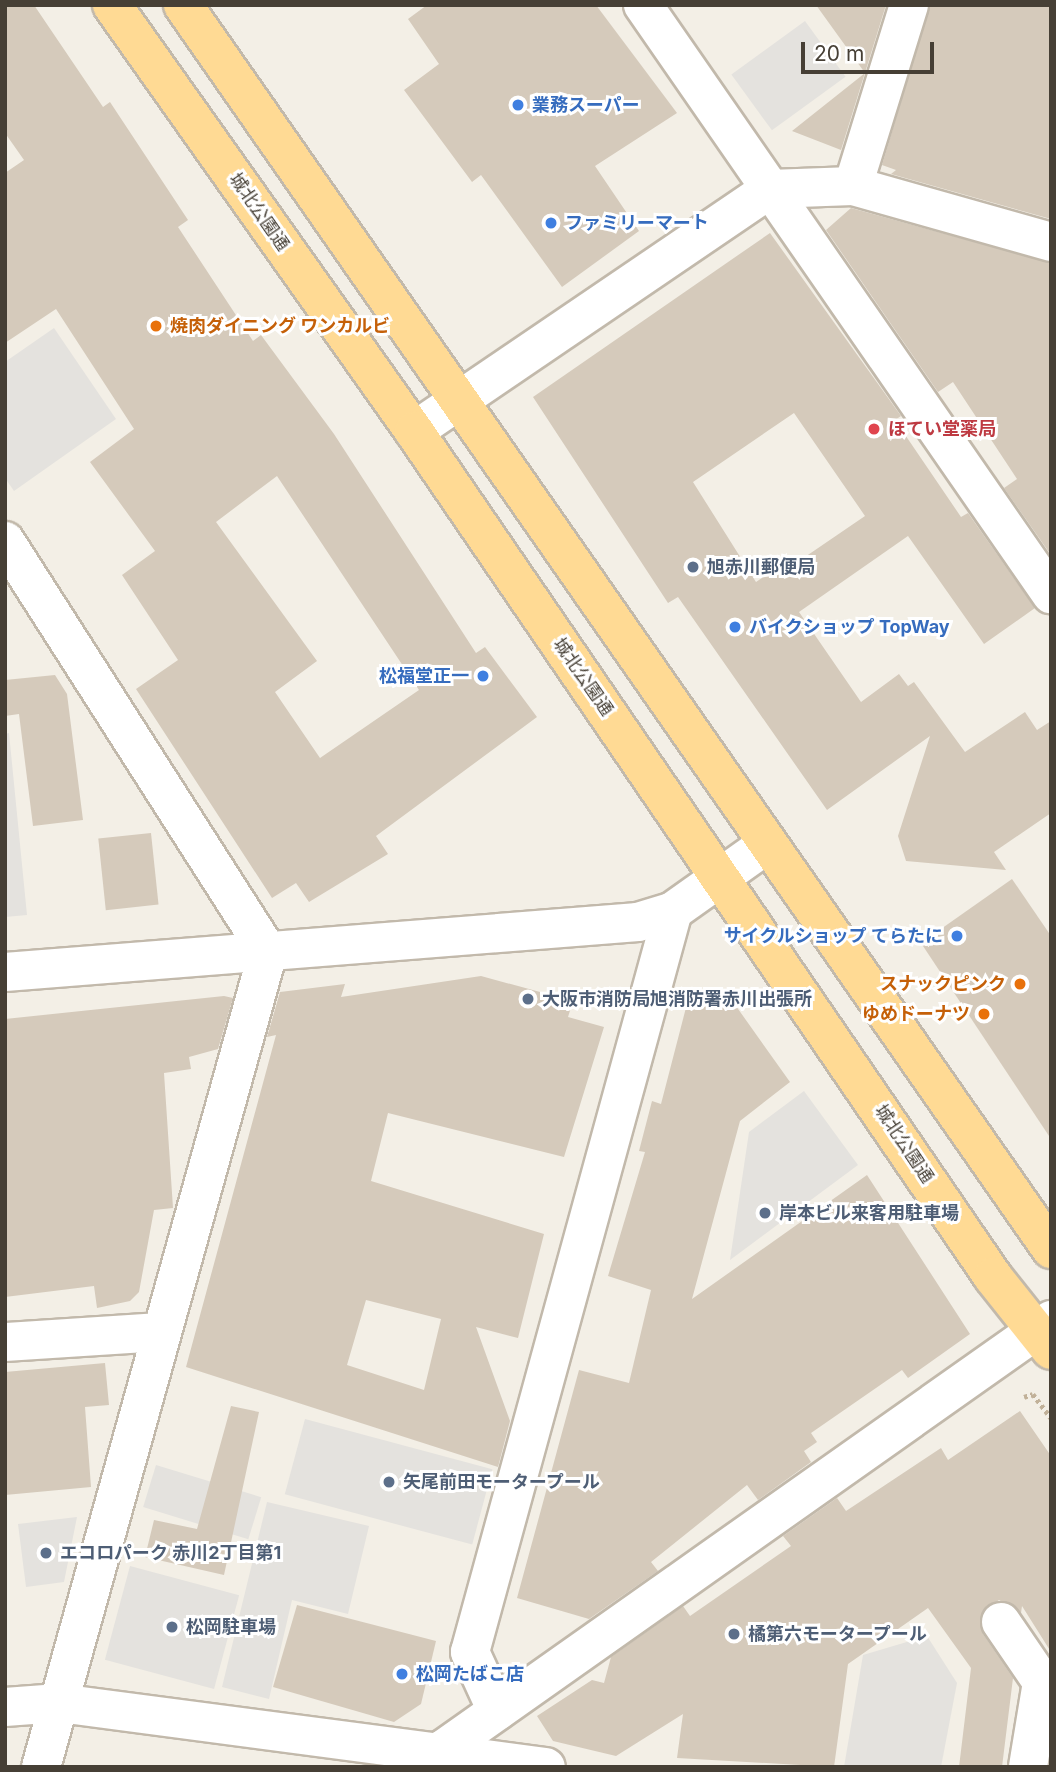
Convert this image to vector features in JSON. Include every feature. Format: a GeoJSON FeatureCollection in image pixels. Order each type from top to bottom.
{"type":"FeatureCollection","features":[{"type":"Feature","properties":{"kind":"main road","name":"城北公園通"},"geometry":{"type":"LineString","coordinates":[[112,5],[414,431],[722,876],[1045,1334]]}},
{"type":"Feature","properties":{"kind":"main road"},"geometry":{"type":"LineString","coordinates":[[183,5],[766,845],[1051,1249]]}},
{"type":"Feature","properties":{"kind":"street"},"geometry":{"type":"LineString","coordinates":[[643,5],[1051,594]]}},
{"type":"Feature","properties":{"kind":"street"},"geometry":{"type":"LineString","coordinates":[[853,186],[909,5]]}},
{"type":"Feature","properties":{"kind":"street"},"geometry":{"type":"LineString","coordinates":[[414,431],[771,189],[853,186],[1051,242]]}},
{"type":"Feature","properties":{"kind":"street"},"geometry":{"type":"LineString","coordinates":[[5,541],[268,952],[41,1767]]}},
{"type":"Feature","properties":{"kind":"street"},"geometry":{"type":"LineString","coordinates":[[5,972],[606,925],[673,911],[766,845]]}},
{"type":"Feature","properties":{"kind":"street"},"geometry":{"type":"LineString","coordinates":[[497,1711],[470,1652],[673,911]]}},
{"type":"Feature","properties":{"kind":"street"},"geometry":{"type":"LineString","coordinates":[[5,1342],[161,1332]]}},
{"type":"Feature","properties":{"kind":"street"},"geometry":{"type":"LineString","coordinates":[[440,1758],[497,1711],[1045,1334]]}},
{"type":"Feature","properties":{"kind":"street"},"geometry":{"type":"LineString","coordinates":[[1001,1622],[1042,1682],[1028,1767]]}},
{"type":"Feature","properties":{"kind":"street"},"geometry":{"type":"LineString","coordinates":[[5,1707],[60,1703],[440,1758],[546,1767]]}},
{"type":"Feature","properties":{"kind":"path"},"geometry":{"type":"LineString","coordinates":[[1024,1397],[1033,1394],[1051,1418]]}},
{"type":"Feature","properties":{"kind":"shaded area"},"geometry":{"type":"Polygon","coordinates":[[[805,21],[846,77],[772,130],[731,74],[805,21]]]}},
{"type":"Feature","properties":{"kind":"shaded area"},"geometry":{"type":"Polygon","coordinates":[[[54,328],[116,419],[14,491],[5,478],[5,362],[54,328]]]}},
{"type":"Feature","properties":{"kind":"shaded area"},"geometry":{"type":"Polygon","coordinates":[[[9,733],[27,915],[5,917],[5,734],[9,733]]]}},
{"type":"Feature","properties":{"kind":"shaded area","name":"岸本ビル来客用駐車場"},"geometry":{"type":"Polygon","coordinates":[[[804,1091],[858,1165],[730,1260],[749,1132],[804,1091]]]}},
{"type":"Feature","properties":{"kind":"shaded area","name":"矢尾前田モータープール"},"geometry":{"type":"Polygon","coordinates":[[[305,1419],[492,1469],[472,1545],[285,1494],[305,1419]]]}},
{"type":"Feature","properties":{"kind":"shaded area"},"geometry":{"type":"Polygon","coordinates":[[[156,1465],[261,1497],[248,1539],[143,1507],[156,1465]]]}},
{"type":"Feature","properties":{"kind":"shaded area"},"geometry":{"type":"Polygon","coordinates":[[[267,1502],[369,1526],[348,1614],[292,1600],[269,1699],[222,1687],[267,1502]]]}},
{"type":"Feature","properties":{"kind":"shaded area","name":"エコロパーク 赤川2丁目第1"},"geometry":{"type":"Polygon","coordinates":[[[77,1517],[64,1582],[26,1587],[18,1524],[77,1517]]]}},
{"type":"Feature","properties":{"kind":"shaded area","name":"松岡駐車場"},"geometry":{"type":"Polygon","coordinates":[[[130,1566],[239,1595],[214,1689],[105,1660],[130,1566]]]}},
{"type":"Feature","properties":{"kind":"shaded area"},"geometry":{"type":"Polygon","coordinates":[[[927,1636],[957,1683],[941,1767],[844,1767],[863,1655],[927,1636]]]}},
{"type":"Feature","properties":{"kind":"building"},"geometry":{"type":"Polygon","coordinates":[[[5,5],[34,5],[103,107],[110,102],[188,220],[178,227],[253,341],[261,335],[334,434],[476,653],[485,647],[537,717],[376,836],[388,854],[309,902],[296,883],[272,898],[136,689],[178,660],[122,575],[155,551],[90,462],[134,429],[56,309],[5,343],[5,173],[24,160],[5,133],[5,5]],[[277,476],[216,522],[317,661],[275,692],[320,758],[419,690],[277,476]]]}},
{"type":"Feature","properties":{"kind":"building"},"geometry":{"type":"Polygon","coordinates":[[[427,5],[596,5],[677,113],[595,166],[639,231],[562,287],[481,175],[472,182],[404,90],[439,64],[408,19],[427,5]]]}},
{"type":"Feature","properties":{"kind":"building"},"geometry":{"type":"Polygon","coordinates":[[[816,5],[886,5],[865,73],[816,5]]]}},
{"type":"Feature","properties":{"kind":"building"},"geometry":{"type":"Polygon","coordinates":[[[930,5],[1051,5],[1051,219],[891,174],[896,170],[882,165],[930,5]]]}},
{"type":"Feature","properties":{"kind":"building"},"geometry":{"type":"Polygon","coordinates":[[[865,73],[841,150],[792,131],[865,73]]]}},
{"type":"Feature","properties":{"kind":"building"},"geometry":{"type":"Polygon","coordinates":[[[851,208],[1051,263],[1051,555],[1004,488],[1017,479],[953,382],[938,392],[826,230],[851,208]]]}},
{"type":"Feature","properties":{"kind":"building"},"geometry":{"type":"Polygon","coordinates":[[[770,233],[901,416],[895,420],[961,517],[968,513],[1035,608],[984,644],[908,536],[799,612],[861,702],[899,674],[908,686],[914,682],[965,752],[1025,712],[1037,730],[1051,721],[1051,813],[994,852],[1006,870],[906,861],[898,836],[930,736],[827,810],[678,597],[668,603],[533,397],[770,233]],[[794,413],[693,482],[756,582],[776,568],[780,574],[865,516],[794,413]]]}},
{"type":"Feature","properties":{"kind":"building"},"geometry":{"type":"Polygon","coordinates":[[[55,675],[67,694],[83,820],[33,826],[19,714],[5,716],[5,680],[55,675]]]}},
{"type":"Feature","properties":{"kind":"building"},"geometry":{"type":"Polygon","coordinates":[[[151,833],[159,905],[106,910],[98,839],[151,833]]]}},
{"type":"Feature","properties":{"kind":"building"},"geometry":{"type":"Polygon","coordinates":[[[1012,879],[1051,936],[1051,1139],[921,943],[1012,879]]]}},
{"type":"Feature","properties":{"kind":"building"},"geometry":{"type":"Polygon","coordinates":[[[481,976],[573,1001],[568,1017],[604,1027],[564,1157],[388,1113],[371,1181],[544,1234],[518,1338],[476,1327],[510,1421],[498,1467],[186,1367],[276,1035],[267,1037],[280,992],[345,984],[341,997],[481,976]],[[366,1300],[347,1365],[424,1390],[441,1319],[366,1300]]]}},
{"type":"Feature","properties":{"kind":"building"},"geometry":{"type":"Polygon","coordinates":[[[726,992],[790,1082],[740,1121],[692,1299],[867,1175],[970,1334],[908,1378],[902,1370],[811,1433],[817,1442],[804,1451],[811,1462],[758,1500],[747,1485],[651,1562],[658,1571],[589,1619],[517,1598],[579,1370],[629,1383],[651,1290],[608,1276],[645,1152],[639,1151],[652,1101],[661,1104],[689,996],[726,992]]]}},
{"type":"Feature","properties":{"kind":"building"},"geometry":{"type":"Polygon","coordinates":[[[224,996],[233,998],[218,1049],[189,1057],[191,1069],[164,1073],[173,1208],[154,1210],[139,1292],[130,1301],[97,1308],[94,1286],[5,1297],[5,1019],[224,996]]]}},
{"type":"Feature","properties":{"kind":"building"},"geometry":{"type":"Polygon","coordinates":[[[105,1363],[109,1405],[85,1407],[91,1487],[5,1495],[5,1372],[105,1363]]]}},
{"type":"Feature","properties":{"kind":"building"},"geometry":{"type":"Polygon","coordinates":[[[231,1406],[259,1412],[224,1575],[145,1557],[154,1520],[197,1529],[231,1406]]]}},
{"type":"Feature","properties":{"kind":"building"},"geometry":{"type":"Polygon","coordinates":[[[1020,1411],[1051,1456],[1051,1652],[1022,1606],[1021,1613],[999,1600],[982,1612],[983,1634],[1013,1678],[1002,1767],[959,1767],[971,1668],[928,1608],[848,1664],[834,1767],[677,1758],[683,1714],[616,1756],[553,1741],[537,1716],[592,1680],[604,1683],[611,1657],[683,1606],[690,1616],[791,1546],[783,1536],[837,1498],[846,1511],[941,1448],[948,1460],[1020,1411]]]}},
{"type":"Feature","properties":{"kind":"building"},"geometry":{"type":"Polygon","coordinates":[[[297,1605],[436,1641],[421,1704],[394,1722],[273,1687],[297,1605]]]}},
{"type":"Feature","properties":{"kind":"place","name":"業務スーパー"},"geometry":{"type":"Point","coordinates":[518,105]}},
{"type":"Feature","properties":{"kind":"place","name":"ファミリーマート"},"geometry":{"type":"Point","coordinates":[551,223]}},
{"type":"Feature","properties":{"kind":"place","name":"焼肉ダイニング ワンカルビ"},"geometry":{"type":"Point","coordinates":[156,326]}},
{"type":"Feature","properties":{"kind":"place","name":"ほてい堂薬局"},"geometry":{"type":"Point","coordinates":[874,429]}},
{"type":"Feature","properties":{"kind":"place","name":"旭赤川郵便局"},"geometry":{"type":"Point","coordinates":[693,567]}},
{"type":"Feature","properties":{"kind":"place","name":"バイクショップ TopWay"},"geometry":{"type":"Point","coordinates":[735,627]}},
{"type":"Feature","properties":{"kind":"place","name":"松福堂正一"},"geometry":{"type":"Point","coordinates":[483,676]}},
{"type":"Feature","properties":{"kind":"place","name":"サイクルショップ てらたに"},"geometry":{"type":"Point","coordinates":[957,936]}},
{"type":"Feature","properties":{"kind":"place","name":"スナックピンク"},"geometry":{"type":"Point","coordinates":[1020,984]}},
{"type":"Feature","properties":{"kind":"place","name":"大阪市消防局旭消防署赤川出張所"},"geometry":{"type":"Point","coordinates":[528,999]}},
{"type":"Feature","properties":{"kind":"place","name":"ゆめドーナツ"},"geometry":{"type":"Point","coordinates":[984,1014]}},
{"type":"Feature","properties":{"kind":"place","name":"岸本ビル来客用駐車場"},"geometry":{"type":"Point","coordinates":[765,1213]}},
{"type":"Feature","properties":{"kind":"place","name":"矢尾前田モータープール"},"geometry":{"type":"Point","coordinates":[389,1482]}},
{"type":"Feature","properties":{"kind":"place","name":"エコロパーク 赤川2丁目第1"},"geometry":{"type":"Point","coordinates":[46,1553]}},
{"type":"Feature","properties":{"kind":"place","name":"松岡駐車場"},"geometry":{"type":"Point","coordinates":[172,1627]}},
{"type":"Feature","properties":{"kind":"place","name":"橘第六モータープール"},"geometry":{"type":"Point","coordinates":[734,1634]}},
{"type":"Feature","properties":{"kind":"place","name":"松岡たばこ店"},"geometry":{"type":"Point","coordinates":[402,1674]}}]}
